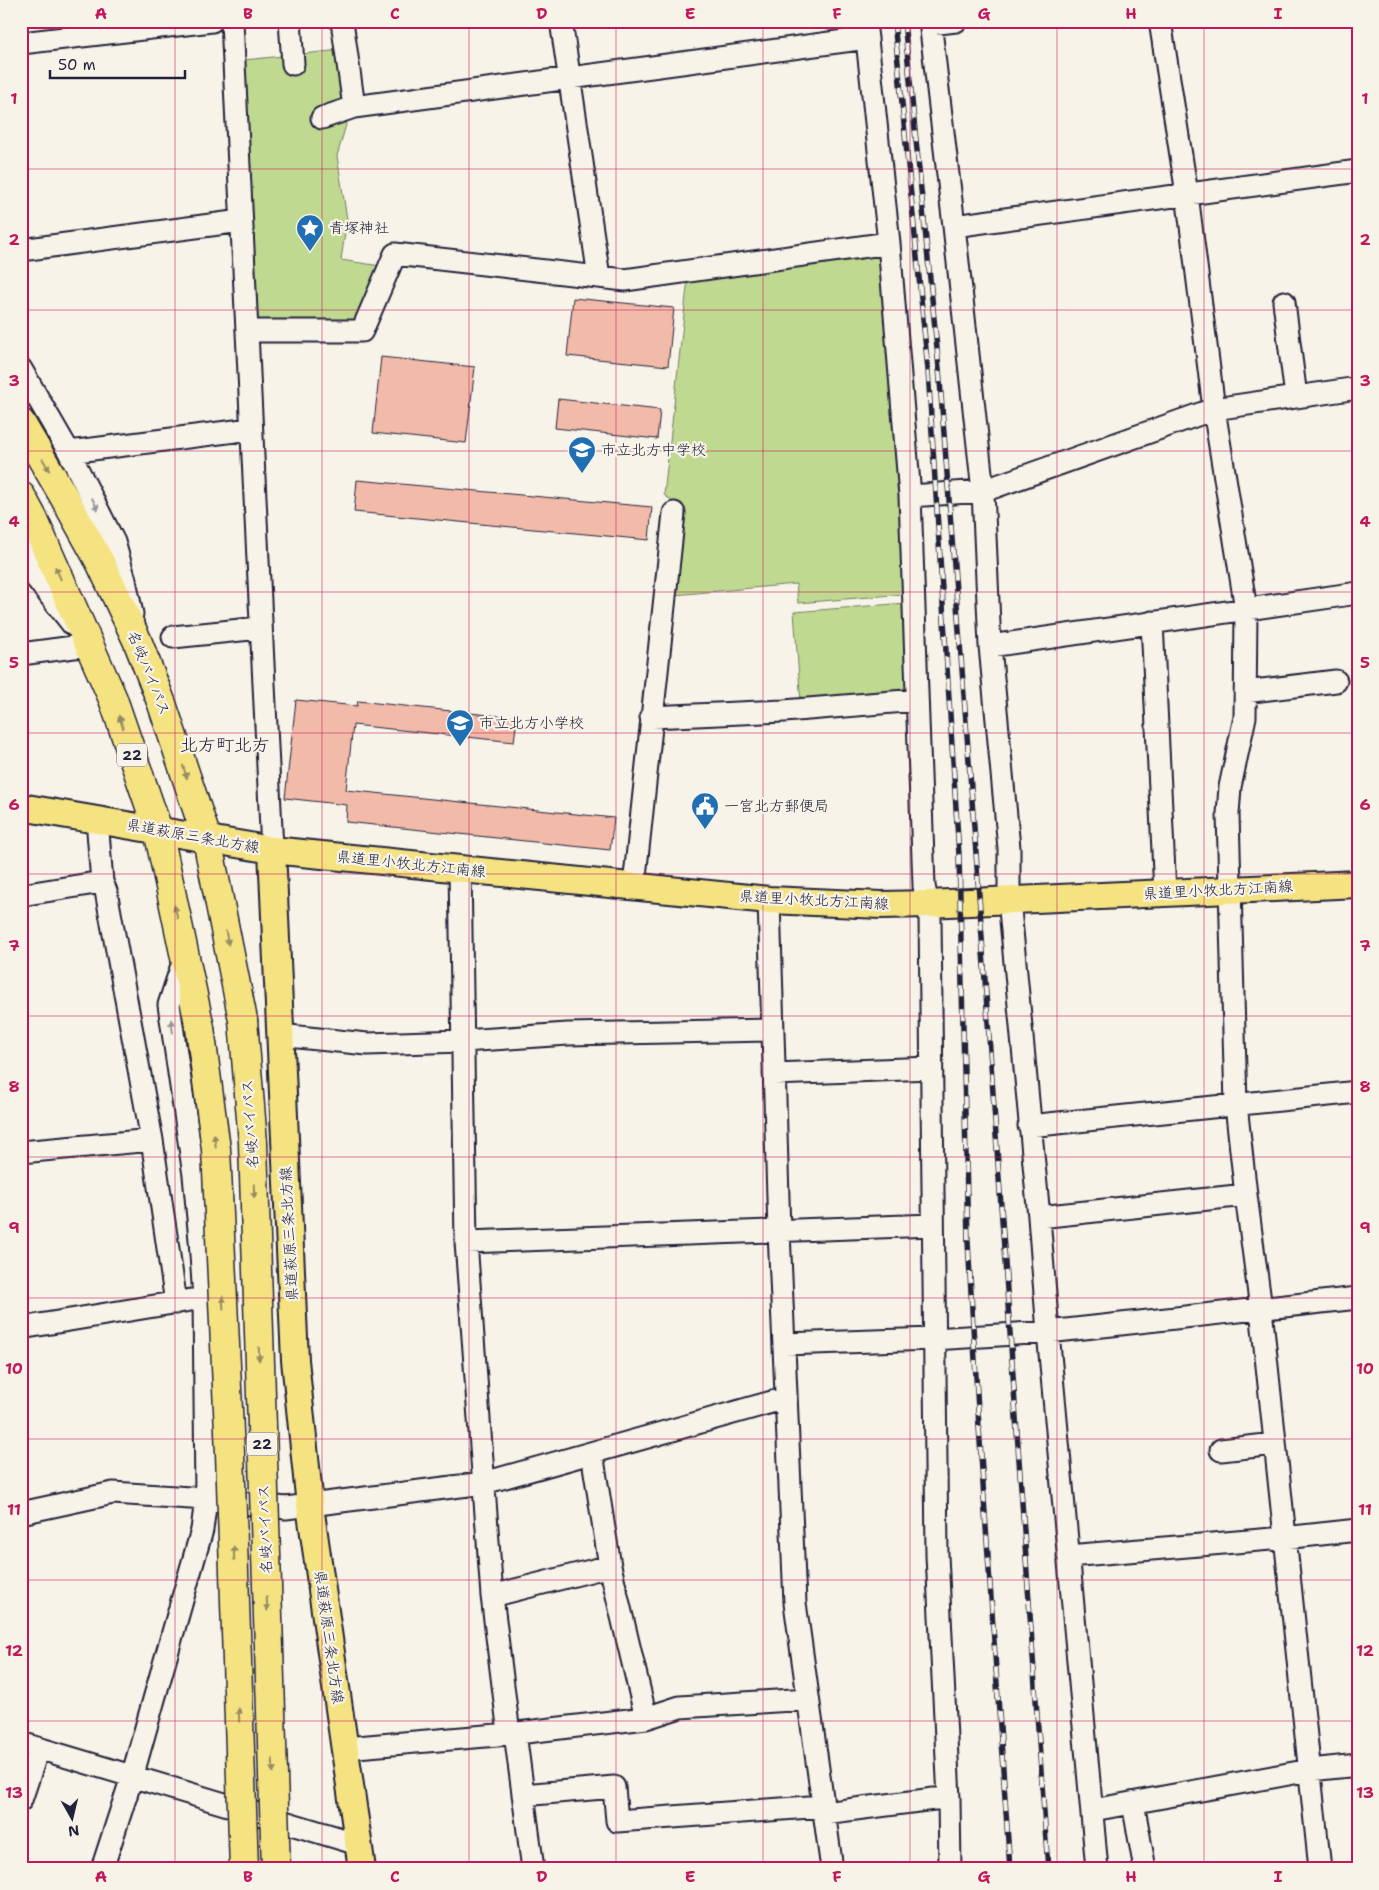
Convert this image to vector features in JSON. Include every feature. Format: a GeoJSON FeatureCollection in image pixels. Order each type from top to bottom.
{"type":"FeatureCollection","features":[{"type":"Feature","properties":{"kind":"highway","name":"名岐バイパス"},"geometry":{"type":"LineString","coordinates":[[21,423],[96,556],[137,640],[162,704],[207,839],[243,1020],[253,1143],[276,1869]]}},
{"type":"Feature","properties":{"kind":"highway","name":"22"},"geometry":{"type":"LineString","coordinates":[[21,496],[41,534],[113,699],[158,830],[200,1028],[216,1149],[230,1443],[244,1869]]}},
{"type":"Feature","properties":{"kind":"main road","name":"県道萩原三条北方線"},"geometry":{"type":"LineString","coordinates":[[21,807],[272,850],[294,1360],[310,1506],[360,1856]]}},
{"type":"Feature","properties":{"kind":"main road","name":"県道里小牧北方江南線"},"geometry":{"type":"LineString","coordinates":[[272,850],[769,900],[832,904],[928,904],[1358,884]]}},
{"type":"Feature","properties":{"kind":"street"},"geometry":{"type":"LineString","coordinates":[[21,43],[212,21]]}},
{"type":"Feature","properties":{"kind":"street"},"geometry":{"type":"LineString","coordinates":[[232,21],[272,850]]}},
{"type":"Feature","properties":{"kind":"street"},"geometry":{"type":"LineString","coordinates":[[290,21],[293,64]]}},
{"type":"Feature","properties":{"kind":"street"},"geometry":{"type":"LineString","coordinates":[[342,21],[354,107]]}},
{"type":"Feature","properties":{"kind":"street"},"geometry":{"type":"LineString","coordinates":[[561,21],[599,277]]}},
{"type":"Feature","properties":{"kind":"street"},"geometry":{"type":"LineString","coordinates":[[956,21],[930,23],[983,491],[990,646],[1009,848],[1009,899],[1097,1869]]}},
{"type":"Feature","properties":{"kind":"street"},"geometry":{"type":"LineString","coordinates":[[1160,21],[1186,194],[1214,409],[1246,609],[1245,717],[1230,787],[1228,814],[1236,1105],[1261,1309],[1320,1869]]}},
{"type":"Feature","properties":{"kind":"street"},"geometry":{"type":"LineString","coordinates":[[322,118],[354,107],[569,79],[866,30],[889,243],[910,496],[924,886],[928,904],[930,954],[937,1556],[949,1799],[950,1869]]}},
{"type":"Feature","properties":{"kind":"street"},"geometry":{"type":"LineString","coordinates":[[954,226],[1358,171]]}},
{"type":"Feature","properties":{"kind":"street"},"geometry":{"type":"LineString","coordinates":[[21,250],[241,221]]}},
{"type":"Feature","properties":{"kind":"street"},"geometry":{"type":"LineString","coordinates":[[246,331],[362,331],[395,254],[625,280],[889,243]]}},
{"type":"Feature","properties":{"kind":"street"},"geometry":{"type":"LineString","coordinates":[[1284,302],[1296,397]]}},
{"type":"Feature","properties":{"kind":"street"},"geometry":{"type":"LineString","coordinates":[[21,370],[69,452],[114,542],[126,580],[137,640]]}},
{"type":"Feature","properties":{"kind":"street"},"geometry":{"type":"LineString","coordinates":[[910,496],[983,491],[1214,409],[1358,388]]}},
{"type":"Feature","properties":{"kind":"street"},"geometry":{"type":"LineString","coordinates":[[69,452],[251,429]]}},
{"type":"Feature","properties":{"kind":"street"},"geometry":{"type":"LineString","coordinates":[[634,886],[674,514]]}},
{"type":"Feature","properties":{"kind":"street"},"geometry":{"type":"LineString","coordinates":[[21,548],[36,578],[89,645]]}},
{"type":"Feature","properties":{"kind":"street"},"geometry":{"type":"LineString","coordinates":[[990,646],[1358,593]]}},
{"type":"Feature","properties":{"kind":"street"},"geometry":{"type":"LineString","coordinates":[[1152,622],[1165,893]]}},
{"type":"Feature","properties":{"kind":"street"},"geometry":{"type":"LineString","coordinates":[[173,637],[260,628]]}},
{"type":"Feature","properties":{"kind":"street"},"geometry":{"type":"LineString","coordinates":[[21,654],[89,645]]}},
{"type":"Feature","properties":{"kind":"street"},"geometry":{"type":"LineString","coordinates":[[1245,692],[1336,681]]}},
{"type":"Feature","properties":{"kind":"street"},"geometry":{"type":"LineString","coordinates":[[651,717],[784,711],[917,700]]}},
{"type":"Feature","properties":{"kind":"street"},"geometry":{"type":"LineString","coordinates":[[97,819],[102,882],[106,891],[152,1140],[176,1303]]}},
{"type":"Feature","properties":{"kind":"street"},"geometry":{"type":"LineString","coordinates":[[460,869],[466,1242],[492,1596],[512,1733],[524,1795],[533,1869]]}},
{"type":"Feature","properties":{"kind":"street"},"geometry":{"type":"LineString","coordinates":[[21,895],[102,882]]}},
{"type":"Feature","properties":{"kind":"street"},"geometry":{"type":"LineString","coordinates":[[769,900],[779,1231],[795,1603],[832,1869]]}},
{"type":"Feature","properties":{"kind":"street"},"geometry":{"type":"LineString","coordinates":[[102,1869],[132,1777],[202,1530],[206,1498],[204,1298],[194,1175],[169,1005],[185,953]]}},
{"type":"Feature","properties":{"kind":"street"},"geometry":{"type":"LineString","coordinates":[[280,1035],[367,1044],[463,1042],[568,1034],[772,1030]]}},
{"type":"Feature","properties":{"kind":"street"},"geometry":{"type":"LineString","coordinates":[[774,1074],[931,1068]]}},
{"type":"Feature","properties":{"kind":"street"},"geometry":{"type":"LineString","coordinates":[[1029,1126],[1358,1092]]}},
{"type":"Feature","properties":{"kind":"street"},"geometry":{"type":"LineString","coordinates":[[21,1152],[152,1140]]}},
{"type":"Feature","properties":{"kind":"street"},"geometry":{"type":"LineString","coordinates":[[1039,1217],[1246,1195]]}},
{"type":"Feature","properties":{"kind":"street"},"geometry":{"type":"LineString","coordinates":[[466,1242],[932,1225]]}},
{"type":"Feature","properties":{"kind":"street"},"geometry":{"type":"LineString","coordinates":[[21,1328],[204,1298]]}},
{"type":"Feature","properties":{"kind":"street"},"geometry":{"type":"LineString","coordinates":[[784,1344],[933,1339],[1048,1332],[1358,1298]]}},
{"type":"Feature","properties":{"kind":"street"},"geometry":{"type":"LineString","coordinates":[[21,1513],[113,1493],[206,1498],[286,1508],[484,1483],[786,1398]]}},
{"type":"Feature","properties":{"kind":"street"},"geometry":{"type":"LineString","coordinates":[[1221,1450],[1275,1444]]}},
{"type":"Feature","properties":{"kind":"street"},"geometry":{"type":"LineString","coordinates":[[592,1453],[610,1566],[646,1718]]}},
{"type":"Feature","properties":{"kind":"street"},"geometry":{"type":"LineString","coordinates":[[1068,1556],[1358,1530]]}},
{"type":"Feature","properties":{"kind":"street"},"geometry":{"type":"LineString","coordinates":[[492,1596],[610,1566]]}},
{"type":"Feature","properties":{"kind":"street"},"geometry":{"type":"LineString","coordinates":[[345,1748],[512,1733],[646,1718],[680,1707],[808,1699]]}},
{"type":"Feature","properties":{"kind":"street"},"geometry":{"type":"LineString","coordinates":[[21,1800],[29,1746],[132,1777],[360,1856]]}},
{"type":"Feature","properties":{"kind":"street"},"geometry":{"type":"LineString","coordinates":[[1093,1810],[1310,1770],[1358,1765]]}},
{"type":"Feature","properties":{"kind":"street"},"geometry":{"type":"LineString","coordinates":[[524,1795],[614,1787],[617,1821],[823,1810],[949,1799]]}},
{"type":"Feature","properties":{"kind":"street"},"geometry":{"type":"LineString","coordinates":[[1133,1803],[1145,1869]]}},
{"type":"Feature","properties":{"kind":"green space"},"geometry":{"type":"Polygon","coordinates":[[[341,50],[350,111],[337,156],[347,219],[341,260],[381,266],[359,319],[353,323],[258,322],[244,60],[341,50]]]}},
{"type":"Feature","properties":{"kind":"green space"},"geometry":{"type":"Polygon","coordinates":[[[876,251],[882,256],[896,431],[905,594],[798,603],[796,584],[674,595],[682,508],[664,495],[688,278],[876,251]]]}},
{"type":"Feature","properties":{"kind":"green space"},"geometry":{"type":"Polygon","coordinates":[[[906,603],[910,694],[801,704],[794,612],[906,603]]]}},
{"type":"Feature","properties":{"kind":"building"},"geometry":{"type":"Polygon","coordinates":[[[573,298],[674,308],[668,366],[567,356],[573,298]]]}},
{"type":"Feature","properties":{"kind":"building"},"geometry":{"type":"Polygon","coordinates":[[[381,357],[475,367],[466,443],[373,433],[381,357]]]}},
{"type":"Feature","properties":{"kind":"building"},"geometry":{"type":"Polygon","coordinates":[[[558,399],[660,410],[657,439],[555,428],[558,399]]]}},
{"type":"Feature","properties":{"kind":"building"},"geometry":{"type":"Polygon","coordinates":[[[357,480],[652,507],[649,540],[354,512],[357,480]]]}},
{"type":"Feature","properties":{"kind":"building"},"geometry":{"type":"Polygon","coordinates":[[[296,700],[357,706],[358,701],[517,718],[514,742],[353,725],[346,790],[614,818],[610,850],[346,822],[347,805],[285,798],[296,700]]]}},
{"type":"Feature","properties":{"kind":"railway"},"geometry":{"type":"LineString","coordinates":[[894,21],[928,370],[959,855],[968,1242],[1010,1869]]}},
{"type":"Feature","properties":{"kind":"railway"},"geometry":{"type":"LineString","coordinates":[[904,21],[939,368],[976,853],[1048,1869]]}},
{"type":"Feature","properties":{"kind":"place","name":"青塚神社"},"geometry":{"type":"Point","coordinates":[310,252]}},
{"type":"Feature","properties":{"kind":"place","name":"市立北方中学校"},"geometry":{"type":"Point","coordinates":[582,474]}},
{"type":"Feature","properties":{"kind":"place","name":"市立北方小学校"},"geometry":{"type":"Point","coordinates":[460,747]}},
{"type":"Feature","properties":{"kind":"place","name":"一宮北方郵便局"},"geometry":{"type":"Point","coordinates":[705,830]}},
{"type":"Feature","properties":{"kind":"district","name":"北方町北方"},"geometry":{"type":"Point","coordinates":[225,745]}}]}
